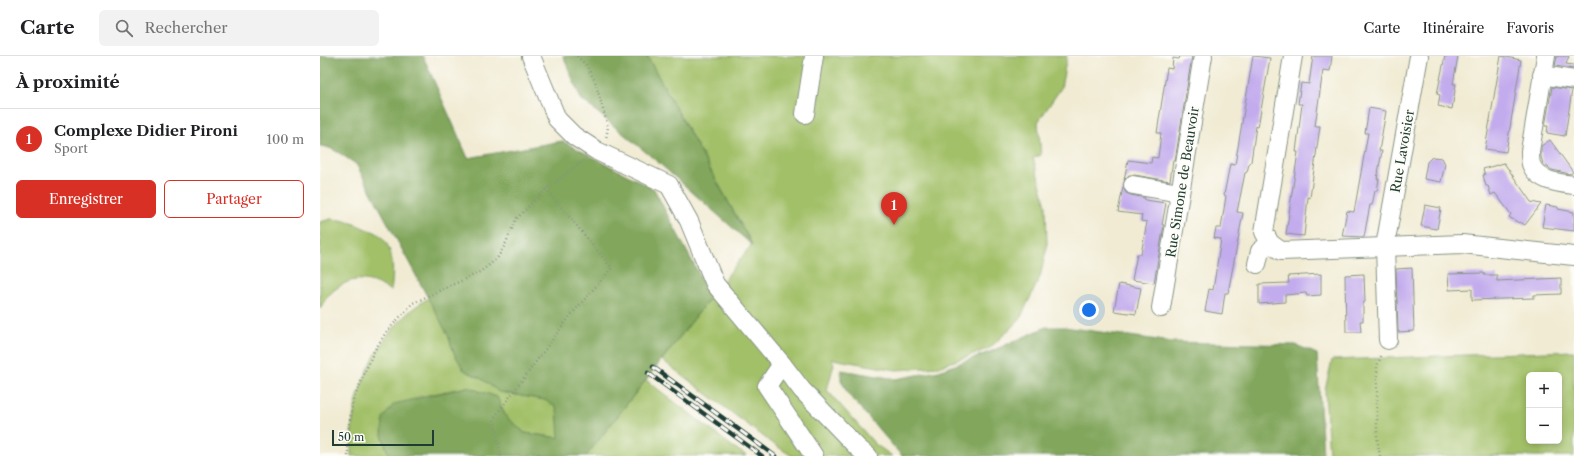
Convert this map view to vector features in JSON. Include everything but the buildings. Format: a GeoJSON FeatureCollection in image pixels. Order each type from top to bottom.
{"type":"FeatureCollection","features":[{"type":"Feature","properties":{"kind":"street"},"geometry":{"type":"LineString","coordinates":[[531,56],[557,119],[574,136],[597,151],[669,185],[689,220],[715,284],[802,390],[868,456]]}},
{"type":"Feature","properties":{"kind":"street"},"geometry":{"type":"LineString","coordinates":[[805,114],[814,56]]}},
{"type":"Feature","properties":{"kind":"street","name":"Rue Simone de Beauvoir"},"geometry":{"type":"LineString","coordinates":[[1161,308],[1203,56]]}},
{"type":"Feature","properties":{"kind":"street"},"geometry":{"type":"LineString","coordinates":[[1293,56],[1264,232],[1270,243],[1281,251],[1462,244],[1574,256]]}},
{"type":"Feature","properties":{"kind":"street","name":"Rue Lavoisier"},"geometry":{"type":"LineString","coordinates":[[1388,340],[1386,246],[1419,56]]}},
{"type":"Feature","properties":{"kind":"street"},"geometry":{"type":"LineString","coordinates":[[1546,56],[1530,151],[1531,163],[1538,174],[1550,182],[1574,185]]}},
{"type":"Feature","properties":{"kind":"street"},"geometry":{"type":"LineString","coordinates":[[1542,75],[1574,80]]}},
{"type":"Feature","properties":{"kind":"street"},"geometry":{"type":"LineString","coordinates":[[1133,185],[1180,193]]}},
{"type":"Feature","properties":{"kind":"street"},"geometry":{"type":"LineString","coordinates":[[1257,264],[1260,251],[1270,243]]}},
{"type":"Feature","properties":{"kind":"street"},"geometry":{"type":"LineString","coordinates":[[782,364],[766,386],[814,456]]}},
{"type":"Feature","properties":{"kind":"path"},"geometry":{"type":"LineString","coordinates":[[348,456],[348,433],[353,401],[374,351],[387,331],[413,303],[478,273],[488,266],[498,257],[516,219],[546,189],[597,151],[606,139],[608,127],[595,80],[586,65],[577,56]]}},
{"type":"Feature","properties":{"kind":"path"},"geometry":{"type":"LineString","coordinates":[[501,456],[494,418],[570,316],[612,268],[546,189]]}},
{"type":"Feature","properties":{"kind":"path"},"geometry":{"type":"LineString","coordinates":[[1380,456],[1377,438],[1377,366],[1388,340]]}},
{"type":"Feature","properties":{"kind":"green space"},"geometry":{"type":"Polygon","coordinates":[[[320,56],[423,56],[468,158],[562,141],[654,189],[711,297],[586,456],[389,456],[382,435],[383,418],[394,404],[467,387],[497,397],[506,417],[525,433],[559,438],[557,408],[545,400],[499,392],[482,379],[464,370],[454,353],[448,335],[356,164],[334,150],[320,146],[320,56]]]}},
{"type":"Feature","properties":{"kind":"green space"},"geometry":{"type":"Polygon","coordinates":[[[563,56],[647,56],[752,245],[659,163],[581,99],[563,56]]]}},
{"type":"Feature","properties":{"kind":"green space"},"geometry":{"type":"Polygon","coordinates":[[[647,56],[1067,56],[1061,88],[1038,122],[1041,155],[1033,158],[1046,205],[1047,247],[1040,277],[1020,319],[990,348],[938,367],[896,370],[832,359],[834,364],[827,390],[875,444],[892,456],[792,456],[772,443],[662,360],[752,244],[647,56]]]}},
{"type":"Feature","properties":{"kind":"green space"},"geometry":{"type":"Polygon","coordinates":[[[331,219],[353,223],[375,232],[382,237],[390,250],[392,258],[393,275],[391,291],[376,283],[355,280],[348,282],[333,291],[320,309],[320,222],[331,219]]]}},
{"type":"Feature","properties":{"kind":"green space"},"geometry":{"type":"Polygon","coordinates":[[[429,298],[448,335],[454,353],[464,370],[482,379],[499,392],[545,400],[557,408],[560,438],[525,433],[506,417],[497,397],[467,387],[418,397],[382,435],[389,456],[351,456],[352,428],[356,402],[369,367],[378,350],[401,320],[414,307],[429,298]]]}},
{"type":"Feature","properties":{"kind":"green space"},"geometry":{"type":"Polygon","coordinates":[[[1046,327],[1064,327],[1173,342],[1296,345],[1317,354],[1323,456],[902,456],[848,394],[841,380],[841,370],[896,379],[939,371],[992,351],[1046,327]]]}},
{"type":"Feature","properties":{"kind":"green space"},"geometry":{"type":"Polygon","coordinates":[[[1574,351],[1574,456],[1329,456],[1325,390],[1332,360],[1574,351]]]}},
{"type":"Feature","properties":{"kind":"green space"},"geometry":{"type":"Polygon","coordinates":[[[646,380],[732,446],[747,456],[586,456],[646,380]]]}},
{"type":"Feature","properties":{"kind":"railway"},"geometry":{"type":"LineString","coordinates":[[653,367],[775,456]]}},
{"type":"Feature","properties":{"kind":"railway"},"geometry":{"type":"LineString","coordinates":[[648,373],[762,456]]}},
{"type":"Feature","properties":{"kind":"place","name":"Complexe Didier Pironi"},"geometry":{"type":"Point","coordinates":[894,225]}}]}
